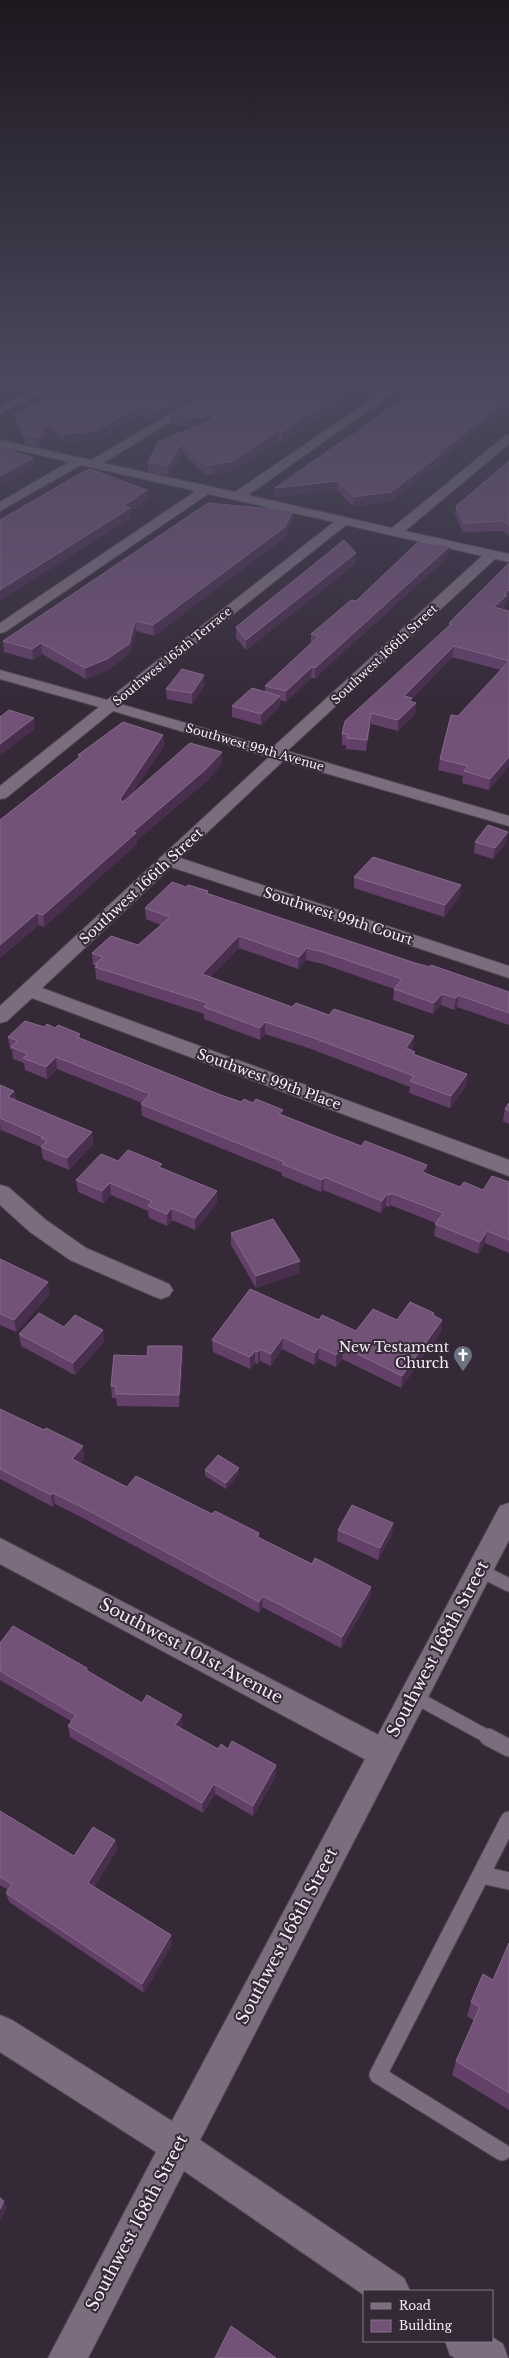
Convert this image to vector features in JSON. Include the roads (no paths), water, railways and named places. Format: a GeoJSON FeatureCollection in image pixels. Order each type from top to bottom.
{"type":"FeatureCollection","features":[{"type":"Feature","properties":{"kind":"street"},"geometry":{"type":"LineString","coordinates":[[0,507],[29,490]]}},
{"type":"Feature","properties":{"kind":"street"},"geometry":{"type":"LineString","coordinates":[[206,490],[509,558]]}},
{"type":"Feature","properties":{"kind":"street"},"geometry":{"type":"LineString","coordinates":[[0,629],[206,490]]}},
{"type":"Feature","properties":{"kind":"street"},"geometry":{"type":"LineString","coordinates":[[237,497],[247,490]]}},
{"type":"Feature","properties":{"kind":"street"},"geometry":{"type":"LineString","coordinates":[[395,532],[446,490]]}},
{"type":"Feature","properties":{"kind":"street","name":"Southwest 165th Terrace"},"geometry":{"type":"LineString","coordinates":[[0,794],[97,718],[120,695],[345,520]]}},
{"type":"Feature","properties":{"kind":"street","name":"Southwest 166th Street"},"geometry":{"type":"LineString","coordinates":[[0,1017],[492,554]]}},
{"type":"Feature","properties":{"kind":"street","name":"Southwest 99th Avenue"},"geometry":{"type":"LineString","coordinates":[[0,674],[509,821]]}},
{"type":"Feature","properties":{"kind":"street","name":"Southwest 99th Court"},"geometry":{"type":"LineString","coordinates":[[168,860],[509,972]]}},
{"type":"Feature","properties":{"kind":"street","name":"Southwest 99th Place"},"geometry":{"type":"LineString","coordinates":[[29,990],[509,1168]]}},
{"type":"Feature","properties":{"kind":"street"},"geometry":{"type":"LineString","coordinates":[[0,1193],[38,1226],[78,1254],[161,1290]]}},
{"type":"Feature","properties":{"kind":"street","name":"Southwest 168th Street"},"geometry":{"type":"LineString","coordinates":[[67,2358],[509,1514]]}},
{"type":"Feature","properties":{"kind":"street","name":"Southwest 101st Avenue"},"geometry":{"type":"LineString","coordinates":[[0,1550],[383,1753]]}},
{"type":"Feature","properties":{"kind":"street"},"geometry":{"type":"LineString","coordinates":[[0,2032],[178,2146],[390,2290]]}},
{"type":"Feature","properties":{"kind":"street"},"geometry":{"type":"LineString","coordinates":[[465,2342],[489,2358]]}},
{"type":"Feature","properties":{"kind":"lane"},"geometry":{"type":"LineString","coordinates":[[479,1570],[509,1585]]}},
{"type":"Feature","properties":{"kind":"lane"},"geometry":{"type":"LineString","coordinates":[[413,1696],[509,1748]]}},
{"type":"Feature","properties":{"kind":"lane"},"geometry":{"type":"LineString","coordinates":[[502,2152],[378,2075],[509,1820]]}},
{"type":"Feature","properties":{"kind":"lane"},"geometry":{"type":"LineString","coordinates":[[482,1875],[509,1881]]}},
{"type":"Feature","properties":{"kind":"place","name":"New Testament Church"},"geometry":{"type":"Point","coordinates":[463,1372]}}]}
